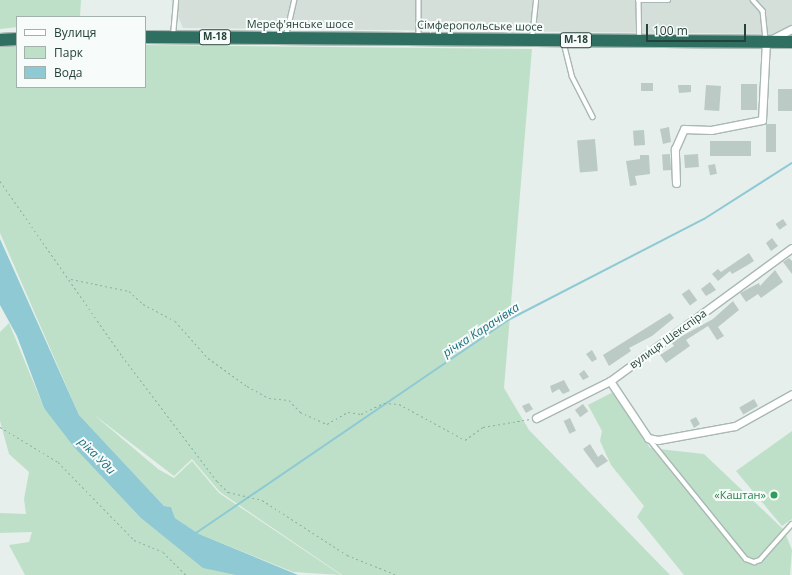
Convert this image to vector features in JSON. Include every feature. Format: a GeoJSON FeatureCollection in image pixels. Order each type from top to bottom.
{"type":"FeatureCollection","features":[{"type":"Feature","properties":{"kind":"highway","name":"Мереф'янське шосе"},"geometry":{"type":"LineString","coordinates":[[146,37],[359,37]]}},
{"type":"Feature","properties":{"kind":"highway","name":"Сімферопольське шосе"},"geometry":{"type":"LineString","coordinates":[[359,37],[792,42]]}},
{"type":"Feature","properties":{"kind":"highway"},"geometry":{"type":"LineString","coordinates":[[0,40],[16,38]]}},
{"type":"Feature","properties":{"kind":"street"},"geometry":{"type":"LineString","coordinates":[[676,183],[675,149],[684,129],[711,130],[762,120],[766,42],[792,29]]}},
{"type":"Feature","properties":{"kind":"street","name":"вулиця Шекспіра"},"geometry":{"type":"LineString","coordinates":[[536,418],[610,381],[792,248]]}},
{"type":"Feature","properties":{"kind":"street"},"geometry":{"type":"LineString","coordinates":[[610,381],[648,438],[658,440],[735,426],[792,394]]}},
{"type":"Feature","properties":{"kind":"lane"},"geometry":{"type":"LineString","coordinates":[[173,37],[176,0]]}},
{"type":"Feature","properties":{"kind":"lane"},"geometry":{"type":"LineString","coordinates":[[286,37],[294,0]]}},
{"type":"Feature","properties":{"kind":"lane"},"geometry":{"type":"LineString","coordinates":[[418,0],[419,38]]}},
{"type":"Feature","properties":{"kind":"lane"},"geometry":{"type":"LineString","coordinates":[[532,39],[536,0]]}},
{"type":"Feature","properties":{"kind":"lane"},"geometry":{"type":"LineString","coordinates":[[640,40],[638,0],[668,0]]}},
{"type":"Feature","properties":{"kind":"lane"},"geometry":{"type":"LineString","coordinates":[[753,0],[763,11],[766,42]]}},
{"type":"Feature","properties":{"kind":"lane"},"geometry":{"type":"LineString","coordinates":[[563,40],[572,76],[594,117]]}},
{"type":"Feature","properties":{"kind":"lane"},"geometry":{"type":"LineString","coordinates":[[648,438],[746,559],[754,562],[760,560],[792,524]]}},
{"type":"Feature","properties":{"kind":"path"},"geometry":{"type":"LineString","coordinates":[[0,181],[71,279],[122,356],[228,492],[262,500],[347,555],[397,575]]}},
{"type":"Feature","properties":{"kind":"path"},"geometry":{"type":"LineString","coordinates":[[71,279],[130,291],[143,304],[175,321],[208,358],[247,386],[269,398],[289,400],[300,412],[327,424],[348,412],[361,414],[384,403],[399,404],[465,440],[483,427],[536,418]]}},
{"type":"Feature","properties":{"kind":"path"},"geometry":{"type":"LineString","coordinates":[[0,427],[58,462],[134,540],[163,552],[186,575]]}},
{"type":"Feature","properties":{"kind":"shaded area"},"geometry":{"type":"Polygon","coordinates":[[[171,0],[792,0],[792,34],[183,28],[171,0]]]}},
{"type":"Feature","properties":{"kind":"green space"},"geometry":{"type":"Polygon","coordinates":[[[0,0],[81,0],[80,16],[16,16],[16,27],[0,29],[0,0]]]}},
{"type":"Feature","properties":{"kind":"green space"},"geometry":{"type":"Polygon","coordinates":[[[16,45],[16,88],[146,88],[146,45],[532,49],[504,388],[529,430],[670,575],[342,575],[220,492],[192,459],[174,476],[93,414],[158,469],[174,478],[192,461],[219,493],[341,575],[293,572],[199,534],[175,518],[171,507],[164,506],[79,415],[0,233],[0,47],[16,45]]]}},
{"type":"Feature","properties":{"kind":"green space"},"geometry":{"type":"Polygon","coordinates":[[[9,323],[44,408],[224,571],[240,575],[25,575],[9,545],[29,542],[32,532],[0,533],[0,513],[26,514],[24,499],[29,472],[9,454],[0,421],[0,332],[9,323]]]}},
{"type":"Feature","properties":{"kind":"green space"},"geometry":{"type":"Polygon","coordinates":[[[613,392],[650,448],[704,454],[784,530],[792,550],[790,575],[684,575],[637,517],[644,506],[611,465],[600,441],[602,431],[588,405],[613,392]]]}},
{"type":"Feature","properties":{"kind":"green space","name":"«Каштан»"},"geometry":{"type":"Polygon","coordinates":[[[792,431],[792,519],[782,526],[736,471],[792,431]]]}},
{"type":"Feature","properties":{"kind":"water","name":"ріка Уди"},"geometry":{"type":"Polygon","coordinates":[[[0,239],[79,415],[164,506],[171,507],[175,518],[199,534],[298,575],[236,575],[203,568],[141,518],[74,447],[44,408],[17,336],[0,305],[0,239]]]}},
{"type":"Feature","properties":{"kind":"building"},"geometry":{"type":"Polygon","coordinates":[[[641,83],[653,83],[653,91],[641,91],[641,83]]]}},
{"type":"Feature","properties":{"kind":"building"},"geometry":{"type":"Polygon","coordinates":[[[741,84],[757,84],[757,110],[741,110],[741,84]]]}},
{"type":"Feature","properties":{"kind":"building"},"geometry":{"type":"Polygon","coordinates":[[[678,85],[691,85],[691,92],[679,93],[678,85]]]}},
{"type":"Feature","properties":{"kind":"building"},"geometry":{"type":"Polygon","coordinates":[[[706,85],[721,86],[719,111],[704,110],[706,85]]]}},
{"type":"Feature","properties":{"kind":"building"},"geometry":{"type":"Polygon","coordinates":[[[778,89],[792,89],[792,111],[778,111],[778,89]]]}},
{"type":"Feature","properties":{"kind":"building"},"geometry":{"type":"Polygon","coordinates":[[[766,124],[776,124],[776,152],[766,152],[766,124]]]}},
{"type":"Feature","properties":{"kind":"building"},"geometry":{"type":"Polygon","coordinates":[[[669,127],[671,142],[663,144],[660,129],[669,127]]]}},
{"type":"Feature","properties":{"kind":"building"},"geometry":{"type":"Polygon","coordinates":[[[644,130],[645,145],[634,146],[633,131],[644,130]]]}},
{"type":"Feature","properties":{"kind":"building"},"geometry":{"type":"Polygon","coordinates":[[[595,139],[598,171],[580,172],[577,141],[595,139]]]}},
{"type":"Feature","properties":{"kind":"building"},"geometry":{"type":"Polygon","coordinates":[[[710,141],[751,141],[751,156],[710,156],[710,141]]]}},
{"type":"Feature","properties":{"kind":"building"},"geometry":{"type":"Polygon","coordinates":[[[670,154],[671,170],[663,171],[662,155],[670,154]]]}},
{"type":"Feature","properties":{"kind":"building"},"geometry":{"type":"Polygon","coordinates":[[[698,154],[699,167],[685,168],[684,155],[698,154]]]}},
{"type":"Feature","properties":{"kind":"building"},"geometry":{"type":"Polygon","coordinates":[[[640,155],[649,155],[650,174],[635,176],[637,185],[630,186],[626,161],[640,159],[640,155]]]}},
{"type":"Feature","properties":{"kind":"building"},"geometry":{"type":"Polygon","coordinates":[[[715,164],[717,174],[710,175],[708,165],[715,164]]]}},
{"type":"Feature","properties":{"kind":"building"},"geometry":{"type":"Polygon","coordinates":[[[783,219],[787,225],[779,230],[776,224],[783,219]]]}},
{"type":"Feature","properties":{"kind":"building"},"geometry":{"type":"Polygon","coordinates":[[[772,238],[778,246],[771,251],[766,243],[772,238]]]}},
{"type":"Feature","properties":{"kind":"building"},"geometry":{"type":"Polygon","coordinates":[[[749,253],[754,261],[732,274],[730,271],[718,281],[712,274],[718,269],[721,272],[749,253]]]}},
{"type":"Feature","properties":{"kind":"building"},"geometry":{"type":"Polygon","coordinates":[[[789,258],[792,261],[792,274],[783,262],[789,258]]]}},
{"type":"Feature","properties":{"kind":"building"},"geometry":{"type":"Polygon","coordinates":[[[775,270],[783,282],[761,298],[758,294],[746,302],[740,293],[759,283],[760,286],[775,270]]]}},
{"type":"Feature","properties":{"kind":"building"},"geometry":{"type":"Polygon","coordinates":[[[710,282],[716,290],[706,296],[701,289],[710,282]]]}},
{"type":"Feature","properties":{"kind":"building"},"geometry":{"type":"Polygon","coordinates":[[[689,289],[697,300],[690,306],[682,294],[689,289]]]}},
{"type":"Feature","properties":{"kind":"building"},"geometry":{"type":"Polygon","coordinates":[[[733,301],[739,310],[718,327],[724,336],[717,340],[708,326],[686,340],[690,346],[666,363],[660,355],[674,346],[671,342],[713,319],[733,301]]]}},
{"type":"Feature","properties":{"kind":"building"},"geometry":{"type":"Polygon","coordinates":[[[670,313],[674,318],[652,336],[629,348],[631,351],[609,366],[603,355],[670,313]]]}},
{"type":"Feature","properties":{"kind":"building"},"geometry":{"type":"Polygon","coordinates":[[[592,350],[597,359],[592,362],[586,354],[592,350]]]}},
{"type":"Feature","properties":{"kind":"building"},"geometry":{"type":"Polygon","coordinates":[[[584,370],[589,377],[583,380],[579,374],[584,370]]]}},
{"type":"Feature","properties":{"kind":"building"},"geometry":{"type":"Polygon","coordinates":[[[564,380],[570,391],[563,394],[559,389],[552,393],[550,386],[564,380]]]}},
{"type":"Feature","properties":{"kind":"building"},"geometry":{"type":"Polygon","coordinates":[[[754,399],[758,406],[743,414],[739,408],[754,399]]]}},
{"type":"Feature","properties":{"kind":"building"},"geometry":{"type":"Polygon","coordinates":[[[529,403],[533,409],[526,413],[522,406],[529,403]]]}},
{"type":"Feature","properties":{"kind":"building"},"geometry":{"type":"Polygon","coordinates":[[[583,404],[588,411],[580,417],[575,410],[583,404]]]}},
{"type":"Feature","properties":{"kind":"building"},"geometry":{"type":"Polygon","coordinates":[[[696,417],[700,424],[694,428],[690,420],[696,417]]]}},
{"type":"Feature","properties":{"kind":"building"},"geometry":{"type":"Polygon","coordinates":[[[570,418],[576,431],[570,434],[564,421],[570,418]]]}},
{"type":"Feature","properties":{"kind":"building"},"geometry":{"type":"Polygon","coordinates":[[[590,444],[598,457],[602,454],[608,461],[597,468],[583,449],[590,444]]]}},
{"type":"Feature","properties":{"kind":"waterway","name":"річка Карачівка"},"geometry":{"type":"LineString","coordinates":[[196,533],[508,320],[704,219],[792,163]]}},
{"type":"Feature","properties":{"kind":"place","name":"«Каштан»"},"geometry":{"type":"Point","coordinates":[774,495]}}]}
